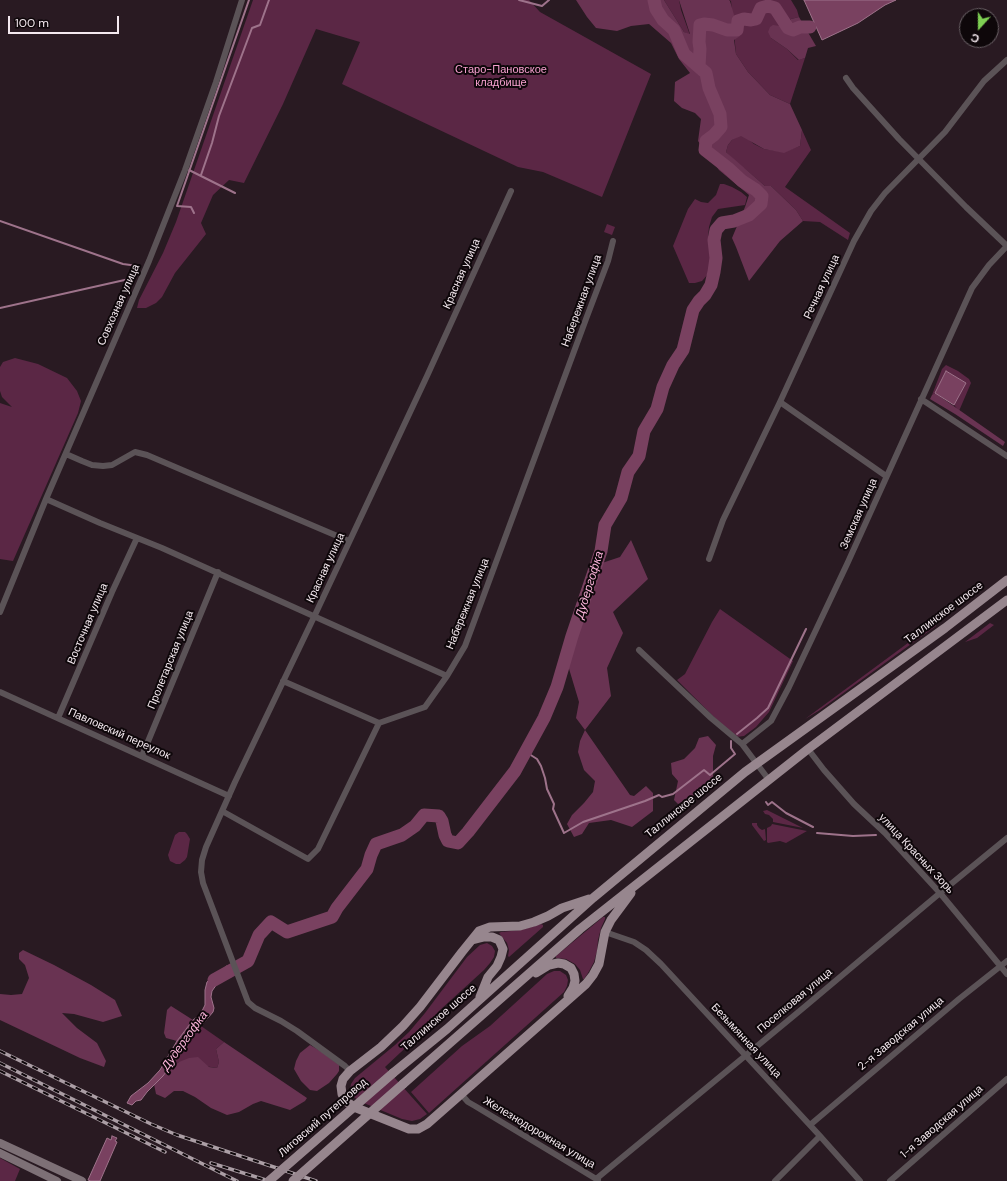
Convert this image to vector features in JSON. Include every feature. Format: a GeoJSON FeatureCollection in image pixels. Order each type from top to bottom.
{"type":"FeatureCollection","features":[{"type":"Feature","properties":{"kind":"main road","name":"Таллинское шоссе"},"geometry":{"type":"LineString","coordinates":[[393,1073],[447,1029],[593,898],[656,844],[756,764],[945,628],[1007,580]]}},
{"type":"Feature","properties":{"kind":"main road"},"geometry":{"type":"LineString","coordinates":[[293,1181],[580,929],[808,749],[1007,600]]}},
{"type":"Feature","properties":{"kind":"main road"},"geometry":{"type":"LineString","coordinates":[[593,898],[562,908],[534,922],[520,926],[490,927],[479,932],[420,1007],[403,1026],[381,1047],[350,1071],[341,1086],[342,1094],[347,1102],[354,1107],[409,1130],[418,1129],[427,1124],[577,992],[593,975],[599,964],[605,932],[618,910],[640,881]]}},
{"type":"Feature","properties":{"kind":"main road"},"geometry":{"type":"LineString","coordinates":[[472,940],[492,937],[499,940],[503,949],[498,966],[488,977],[479,1000]]}},
{"type":"Feature","properties":{"kind":"main road"},"geometry":{"type":"LineString","coordinates":[[518,984],[549,965],[564,964],[571,968],[576,981],[564,1003]]}},
{"type":"Feature","properties":{"kind":"main road","name":"Лиговский путепровод"},"geometry":{"type":"LineString","coordinates":[[269,1181],[393,1073]]}},
{"type":"Feature","properties":{"kind":"main road"},"geometry":{"type":"LineString","coordinates":[[0,1143],[80,1180]]}},
{"type":"Feature","properties":{"kind":"main road"},"geometry":{"type":"LineString","coordinates":[[0,1153],[43,1178],[57,1181]]}},
{"type":"Feature","properties":{"kind":"main road"},"geometry":{"type":"LineString","coordinates":[[43,1178],[49,1166]]}},
{"type":"Feature","properties":{"kind":"street","name":"Совхозная улица"},"geometry":{"type":"LineString","coordinates":[[0,612],[46,499],[149,261],[182,177],[216,82],[242,0]]}},
{"type":"Feature","properties":{"kind":"street","name":"Речная улица"},"geometry":{"type":"LineString","coordinates":[[709,558],[723,520],[859,232],[871,212],[885,194],[945,132],[984,81],[1007,60]]}},
{"type":"Feature","properties":{"kind":"street"},"geometry":{"type":"LineString","coordinates":[[846,78],[876,114],[919,159],[1007,246]]}},
{"type":"Feature","properties":{"kind":"street","name":"Красная улица"},"geometry":{"type":"LineString","coordinates":[[350,1071],[297,1031],[255,1008],[248,1002],[203,883],[202,860],[206,847],[222,811],[427,376],[511,191]]}},
{"type":"Feature","properties":{"kind":"street","name":"Набережная улица"},"geometry":{"type":"LineString","coordinates":[[379,723],[425,708],[465,646],[608,262],[613,241]]}},
{"type":"Feature","properties":{"kind":"street","name":"Земская улица"},"geometry":{"type":"LineString","coordinates":[[742,744],[771,721],[786,694],[848,562],[972,288],[985,270],[1007,246]]}},
{"type":"Feature","properties":{"kind":"street"},"geometry":{"type":"LineString","coordinates":[[921,399],[1007,456]]}},
{"type":"Feature","properties":{"kind":"street"},"geometry":{"type":"LineString","coordinates":[[780,402],[886,476]]}},
{"type":"Feature","properties":{"kind":"street"},"geometry":{"type":"LineString","coordinates":[[66,454],[92,465],[103,466],[112,465],[135,452],[147,455],[349,541]]}},
{"type":"Feature","properties":{"kind":"street"},"geometry":{"type":"LineString","coordinates":[[46,499],[218,572],[314,617],[447,676]]}},
{"type":"Feature","properties":{"kind":"street","name":"Восточная улица"},"geometry":{"type":"LineString","coordinates":[[58,718],[137,538]]}},
{"type":"Feature","properties":{"kind":"street","name":"Пролетарская улица"},"geometry":{"type":"LineString","coordinates":[[142,756],[218,572]]}},
{"type":"Feature","properties":{"kind":"street"},"geometry":{"type":"LineString","coordinates":[[639,650],[711,718],[742,744],[769,780]]}},
{"type":"Feature","properties":{"kind":"street"},"geometry":{"type":"LineString","coordinates":[[222,811],[308,859],[318,849],[379,723],[284,681]]}},
{"type":"Feature","properties":{"kind":"street","name":"Павловский переулок"},"geometry":{"type":"LineString","coordinates":[[0,692],[229,796]]}},
{"type":"Feature","properties":{"kind":"street","name":"улица Красных Зорь"},"geometry":{"type":"LineString","coordinates":[[808,749],[854,804],[884,833],[940,893],[1007,974]]}},
{"type":"Feature","properties":{"kind":"street","name":"Поселковая улица"},"geometry":{"type":"LineString","coordinates":[[598,1180],[1007,838]]}},
{"type":"Feature","properties":{"kind":"street","name":"Безымянная улица"},"geometry":{"type":"LineString","coordinates":[[605,932],[634,942],[646,950],[661,964],[860,1181]]}},
{"type":"Feature","properties":{"kind":"street","name":"2-я Заводская улица"},"geometry":{"type":"LineString","coordinates":[[810,1125],[959,999],[1007,961]]}},
{"type":"Feature","properties":{"kind":"street","name":"1-я Заводская улица"},"geometry":{"type":"LineString","coordinates":[[890,1181],[1007,1079]]}},
{"type":"Feature","properties":{"kind":"street","name":"Железнодорожная улица"},"geometry":{"type":"LineString","coordinates":[[462,1094],[468,1102],[598,1180]]}},
{"type":"Feature","properties":{"kind":"street"},"geometry":{"type":"LineString","coordinates":[[775,1181],[820,1136]]}},
{"type":"Feature","properties":{"kind":"green space","name":"Старо-Пановское кладбище"},"geometry":{"type":"Polygon","coordinates":[[[253,0],[529,0],[540,12],[651,74],[602,197],[543,172],[518,167],[342,84],[360,42],[316,29],[283,104],[244,183],[229,180],[213,195],[201,223],[206,234],[175,273],[162,297],[156,303],[146,308],[137,308],[139,300],[163,253],[176,222],[253,0]]]}},
{"type":"Feature","properties":{"kind":"green space"},"geometry":{"type":"Polygon","coordinates":[[[664,0],[679,0],[690,35],[684,32],[664,0]]]}},
{"type":"Feature","properties":{"kind":"green space"},"geometry":{"type":"Polygon","coordinates":[[[729,0],[791,0],[797,10],[799,17],[791,19],[786,27],[771,38],[787,49],[798,60],[805,58],[790,104],[770,95],[748,72],[736,54],[731,1],[729,0]]]}},
{"type":"Feature","properties":{"kind":"green space"},"geometry":{"type":"Polygon","coordinates":[[[802,130],[811,150],[785,187],[850,233],[848,240],[820,222],[803,221],[796,210],[771,186],[765,186],[744,168],[743,169],[726,152],[728,145],[732,140],[742,134],[754,144],[764,149],[784,152],[800,146],[802,130]]]}},
{"type":"Feature","properties":{"kind":"green space"},"geometry":{"type":"Polygon","coordinates":[[[720,184],[732,187],[747,197],[745,205],[718,209],[712,217],[708,237],[713,256],[712,265],[709,273],[702,281],[689,283],[673,246],[688,209],[695,199],[708,203],[716,195],[720,184]]]}},
{"type":"Feature","properties":{"kind":"green space"},"geometry":{"type":"Polygon","coordinates":[[[607,224],[615,227],[612,235],[604,232],[607,224]]]}},
{"type":"Feature","properties":{"kind":"green space"},"geometry":{"type":"Polygon","coordinates":[[[15,358],[38,364],[67,378],[77,391],[81,401],[78,413],[13,561],[0,559],[0,403],[12,407],[2,397],[0,391],[0,367],[3,362],[15,358]]]}},
{"type":"Feature","properties":{"kind":"green space"},"geometry":{"type":"Polygon","coordinates":[[[946,365],[958,371],[969,379],[971,383],[959,411],[954,405],[966,383],[946,371],[935,393],[932,395],[942,369],[946,365]]]}},
{"type":"Feature","properties":{"kind":"green space"},"geometry":{"type":"Polygon","coordinates":[[[720,609],[793,661],[769,712],[756,727],[744,736],[736,737],[677,680],[685,674],[720,609]]]}},
{"type":"Feature","properties":{"kind":"green space"},"geometry":{"type":"Polygon","coordinates":[[[935,623],[936,626],[820,710],[805,719],[935,623]]]}},
{"type":"Feature","properties":{"kind":"green space"},"geometry":{"type":"Polygon","coordinates":[[[990,623],[994,625],[977,638],[965,642],[990,623]]]}},
{"type":"Feature","properties":{"kind":"green space"},"geometry":{"type":"Polygon","coordinates":[[[767,810],[803,828],[773,822],[773,819],[763,811],[767,810]]]}},
{"type":"Feature","properties":{"kind":"green space"},"geometry":{"type":"Polygon","coordinates":[[[752,823],[757,823],[759,828],[762,830],[765,829],[766,840],[764,841],[752,823]]]}},
{"type":"Feature","properties":{"kind":"green space"},"geometry":{"type":"Polygon","coordinates":[[[772,824],[807,831],[786,843],[780,841],[768,843],[767,828],[772,824]]]}},
{"type":"Feature","properties":{"kind":"green space"},"geometry":{"type":"Polygon","coordinates":[[[179,832],[185,832],[190,839],[187,857],[180,864],[176,864],[170,861],[168,855],[175,835],[179,832]]]}},
{"type":"Feature","properties":{"kind":"green space"},"geometry":{"type":"Polygon","coordinates":[[[603,917],[605,917],[605,919],[601,928],[594,962],[583,979],[580,970],[575,964],[566,959],[556,958],[556,956],[603,917]]]}},
{"type":"Feature","properties":{"kind":"green space"},"geometry":{"type":"Polygon","coordinates":[[[541,924],[543,927],[509,957],[508,956],[509,950],[507,943],[499,933],[521,930],[541,924]]]}},
{"type":"Feature","properties":{"kind":"green space"},"geometry":{"type":"Polygon","coordinates":[[[487,943],[492,946],[495,951],[494,957],[490,963],[440,1010],[416,1038],[385,1067],[427,1114],[420,1119],[412,1121],[402,1119],[359,1101],[354,1097],[350,1090],[351,1084],[355,1078],[409,1032],[467,957],[480,945],[487,943]]]}},
{"type":"Feature","properties":{"kind":"green space"},"geometry":{"type":"Polygon","coordinates":[[[554,971],[560,971],[566,975],[568,980],[564,992],[429,1113],[411,1092],[462,1046],[490,1026],[547,974],[554,971]]]}},
{"type":"Feature","properties":{"kind":"green space"},"geometry":{"type":"Polygon","coordinates":[[[201,1026],[224,1042],[216,1049],[219,1062],[217,1068],[179,1062],[168,1070],[201,1026]]]}},
{"type":"Feature","properties":{"kind":"green space"},"geometry":{"type":"Polygon","coordinates":[[[0,1158],[20,1169],[15,1181],[0,1181],[0,1158]]]}},
{"type":"Feature","properties":{"kind":"shaded area"},"geometry":{"type":"Polygon","coordinates":[[[576,0],[664,0],[684,32],[690,34],[679,0],[730,1],[740,36],[734,40],[736,54],[748,72],[770,95],[790,104],[802,130],[800,146],[784,153],[764,149],[741,136],[732,140],[728,145],[726,152],[765,186],[771,186],[796,210],[803,221],[780,241],[749,281],[732,238],[749,195],[719,170],[698,141],[701,119],[695,113],[682,108],[674,101],[675,82],[690,73],[679,59],[671,43],[649,24],[631,26],[617,31],[596,28],[576,0]]]}},
{"type":"Feature","properties":{"kind":"shaded area"},"geometry":{"type":"Polygon","coordinates":[[[799,17],[816,46],[808,48],[805,58],[799,60],[787,49],[771,38],[768,32],[770,27],[773,25],[786,27],[791,19],[799,17]]]}},
{"type":"Feature","properties":{"kind":"shaded area"},"geometry":{"type":"Polygon","coordinates":[[[935,393],[1005,442],[1003,446],[930,399],[935,393]]]}},
{"type":"Feature","properties":{"kind":"shaded area"},"geometry":{"type":"Polygon","coordinates":[[[631,540],[648,579],[613,612],[623,633],[607,668],[611,696],[585,730],[576,718],[579,702],[567,662],[599,564],[620,557],[631,540]]]}},
{"type":"Feature","properties":{"kind":"shaded area"},"geometry":{"type":"Polygon","coordinates":[[[585,730],[630,795],[634,796],[646,786],[653,793],[653,811],[632,827],[611,820],[589,823],[582,834],[574,837],[567,824],[572,815],[593,792],[595,781],[584,770],[578,752],[580,741],[585,730]]]}},
{"type":"Feature","properties":{"kind":"shaded area"},"geometry":{"type":"Polygon","coordinates":[[[708,736],[716,745],[713,756],[713,776],[711,781],[688,800],[678,804],[674,800],[678,781],[672,774],[671,763],[684,759],[695,748],[699,738],[708,736]]]}},
{"type":"Feature","properties":{"kind":"shaded area"},"geometry":{"type":"Polygon","coordinates":[[[23,950],[91,985],[115,1000],[122,1016],[103,1022],[74,1014],[62,1013],[77,1028],[97,1043],[106,1061],[104,1067],[80,1058],[0,1020],[0,994],[22,994],[29,978],[25,965],[19,959],[19,953],[23,950]]]}},
{"type":"Feature","properties":{"kind":"shaded area"},"geometry":{"type":"Polygon","coordinates":[[[171,1006],[193,1020],[177,1041],[166,1038],[164,1033],[167,1010],[171,1006]]]}},
{"type":"Feature","properties":{"kind":"shaded area"},"geometry":{"type":"Polygon","coordinates":[[[224,1042],[307,1098],[305,1101],[290,1110],[261,1101],[239,1112],[227,1115],[211,1108],[183,1091],[174,1091],[165,1098],[156,1094],[154,1084],[168,1070],[179,1062],[189,1058],[198,1057],[209,1067],[217,1068],[219,1062],[216,1049],[224,1042]]]}},
{"type":"Feature","properties":{"kind":"shaded area"},"geometry":{"type":"Polygon","coordinates":[[[310,1045],[339,1065],[339,1071],[337,1074],[329,1083],[317,1091],[310,1090],[301,1081],[294,1069],[300,1053],[310,1045]]]}},
{"type":"Feature","properties":{"kind":"water"},"geometry":{"type":"Polygon","coordinates":[[[804,0],[896,0],[885,5],[858,23],[822,40],[804,0]]]}},
{"type":"Feature","properties":{"kind":"water"},"geometry":{"type":"Polygon","coordinates":[[[946,371],[966,383],[954,405],[935,393],[946,371]]]}},
{"type":"Feature","properties":{"kind":"water"},"geometry":{"type":"Polygon","coordinates":[[[227,966],[230,975],[217,984],[212,991],[211,997],[214,1008],[213,1012],[163,1076],[141,1100],[136,1101],[132,1105],[127,1103],[131,1096],[148,1083],[160,1070],[177,1041],[193,1020],[200,1015],[205,1005],[205,990],[207,982],[227,966]]]}},
{"type":"Feature","properties":{"kind":"water"},"geometry":{"type":"Polygon","coordinates":[[[112,1136],[117,1138],[115,1141],[117,1142],[100,1181],[88,1180],[107,1138],[111,1140],[112,1136]]]}},
{"type":"Feature","properties":{"kind":"waterway"},"geometry":{"type":"LineString","coordinates":[[194,213],[191,207],[177,206],[249,0]]}},
{"type":"Feature","properties":{"kind":"waterway"},"geometry":{"type":"LineString","coordinates":[[201,175],[219,116],[252,28],[260,25],[269,0]]}},
{"type":"Feature","properties":{"kind":"waterway"},"geometry":{"type":"LineString","coordinates":[[519,0],[542,6],[549,0]]}},
{"type":"Feature","properties":{"kind":"waterway","name":"Дудергофка"},"geometry":{"type":"LineString","coordinates":[[214,980],[248,961],[259,935],[271,922],[287,932],[332,917],[337,908],[367,869],[376,844],[402,835],[415,826],[424,815],[439,816],[448,841],[458,843],[515,771],[544,718],[557,687],[572,636],[601,551],[605,525],[621,498],[628,472],[639,456],[644,431],[657,409],[663,387],[673,365],[683,350],[693,310],[711,285],[716,258],[714,240],[716,230],[722,223],[734,221],[749,215],[761,204],[762,196],[756,190],[742,181],[705,150],[706,141],[721,127],[720,114],[709,88],[706,73],[684,54],[674,30],[663,20],[656,9],[654,0]]}},
{"type":"Feature","properties":{"kind":"waterway","name":"Дудергофка"},"geometry":{"type":"LineString","coordinates":[[699,66],[700,25],[713,25],[727,30],[737,30],[738,21],[744,19],[756,19],[761,8],[768,6],[775,8],[788,28],[793,30],[800,27],[810,27]]}},
{"type":"Feature","properties":{"kind":"waterway"},"geometry":{"type":"LineString","coordinates":[[189,170],[235,193]]}},
{"type":"Feature","properties":{"kind":"waterway"},"geometry":{"type":"LineString","coordinates":[[0,221],[123,264],[138,266],[134,274],[129,279],[0,308]]}},
{"type":"Feature","properties":{"kind":"waterway"},"geometry":{"type":"LineString","coordinates":[[737,734],[768,708],[806,629]]}},
{"type":"Feature","properties":{"kind":"waterway"},"geometry":{"type":"LineString","coordinates":[[526,752],[537,759],[541,766],[547,789],[554,804],[553,809],[564,833],[583,822],[659,795],[662,797],[673,794],[704,770],[710,775],[735,754],[731,748],[731,741]]}},
{"type":"Feature","properties":{"kind":"waterway"},"geometry":{"type":"LineString","coordinates":[[766,802],[768,805],[772,802],[786,813],[813,827]]}},
{"type":"Feature","properties":{"kind":"waterway"},"geometry":{"type":"LineString","coordinates":[[817,833],[853,836],[876,835]]}},
{"type":"Feature","properties":{"kind":"railway"},"geometry":{"type":"LineString","coordinates":[[0,1051],[151,1124],[177,1135],[316,1181]]}},
{"type":"Feature","properties":{"kind":"railway"},"geometry":{"type":"LineString","coordinates":[[0,1063],[237,1181]]}},
{"type":"Feature","properties":{"kind":"railway"},"geometry":{"type":"LineString","coordinates":[[0,1071],[165,1152]]}},
{"type":"Feature","properties":{"kind":"railway"},"geometry":{"type":"LineString","coordinates":[[211,1163],[269,1181]]}}]}
